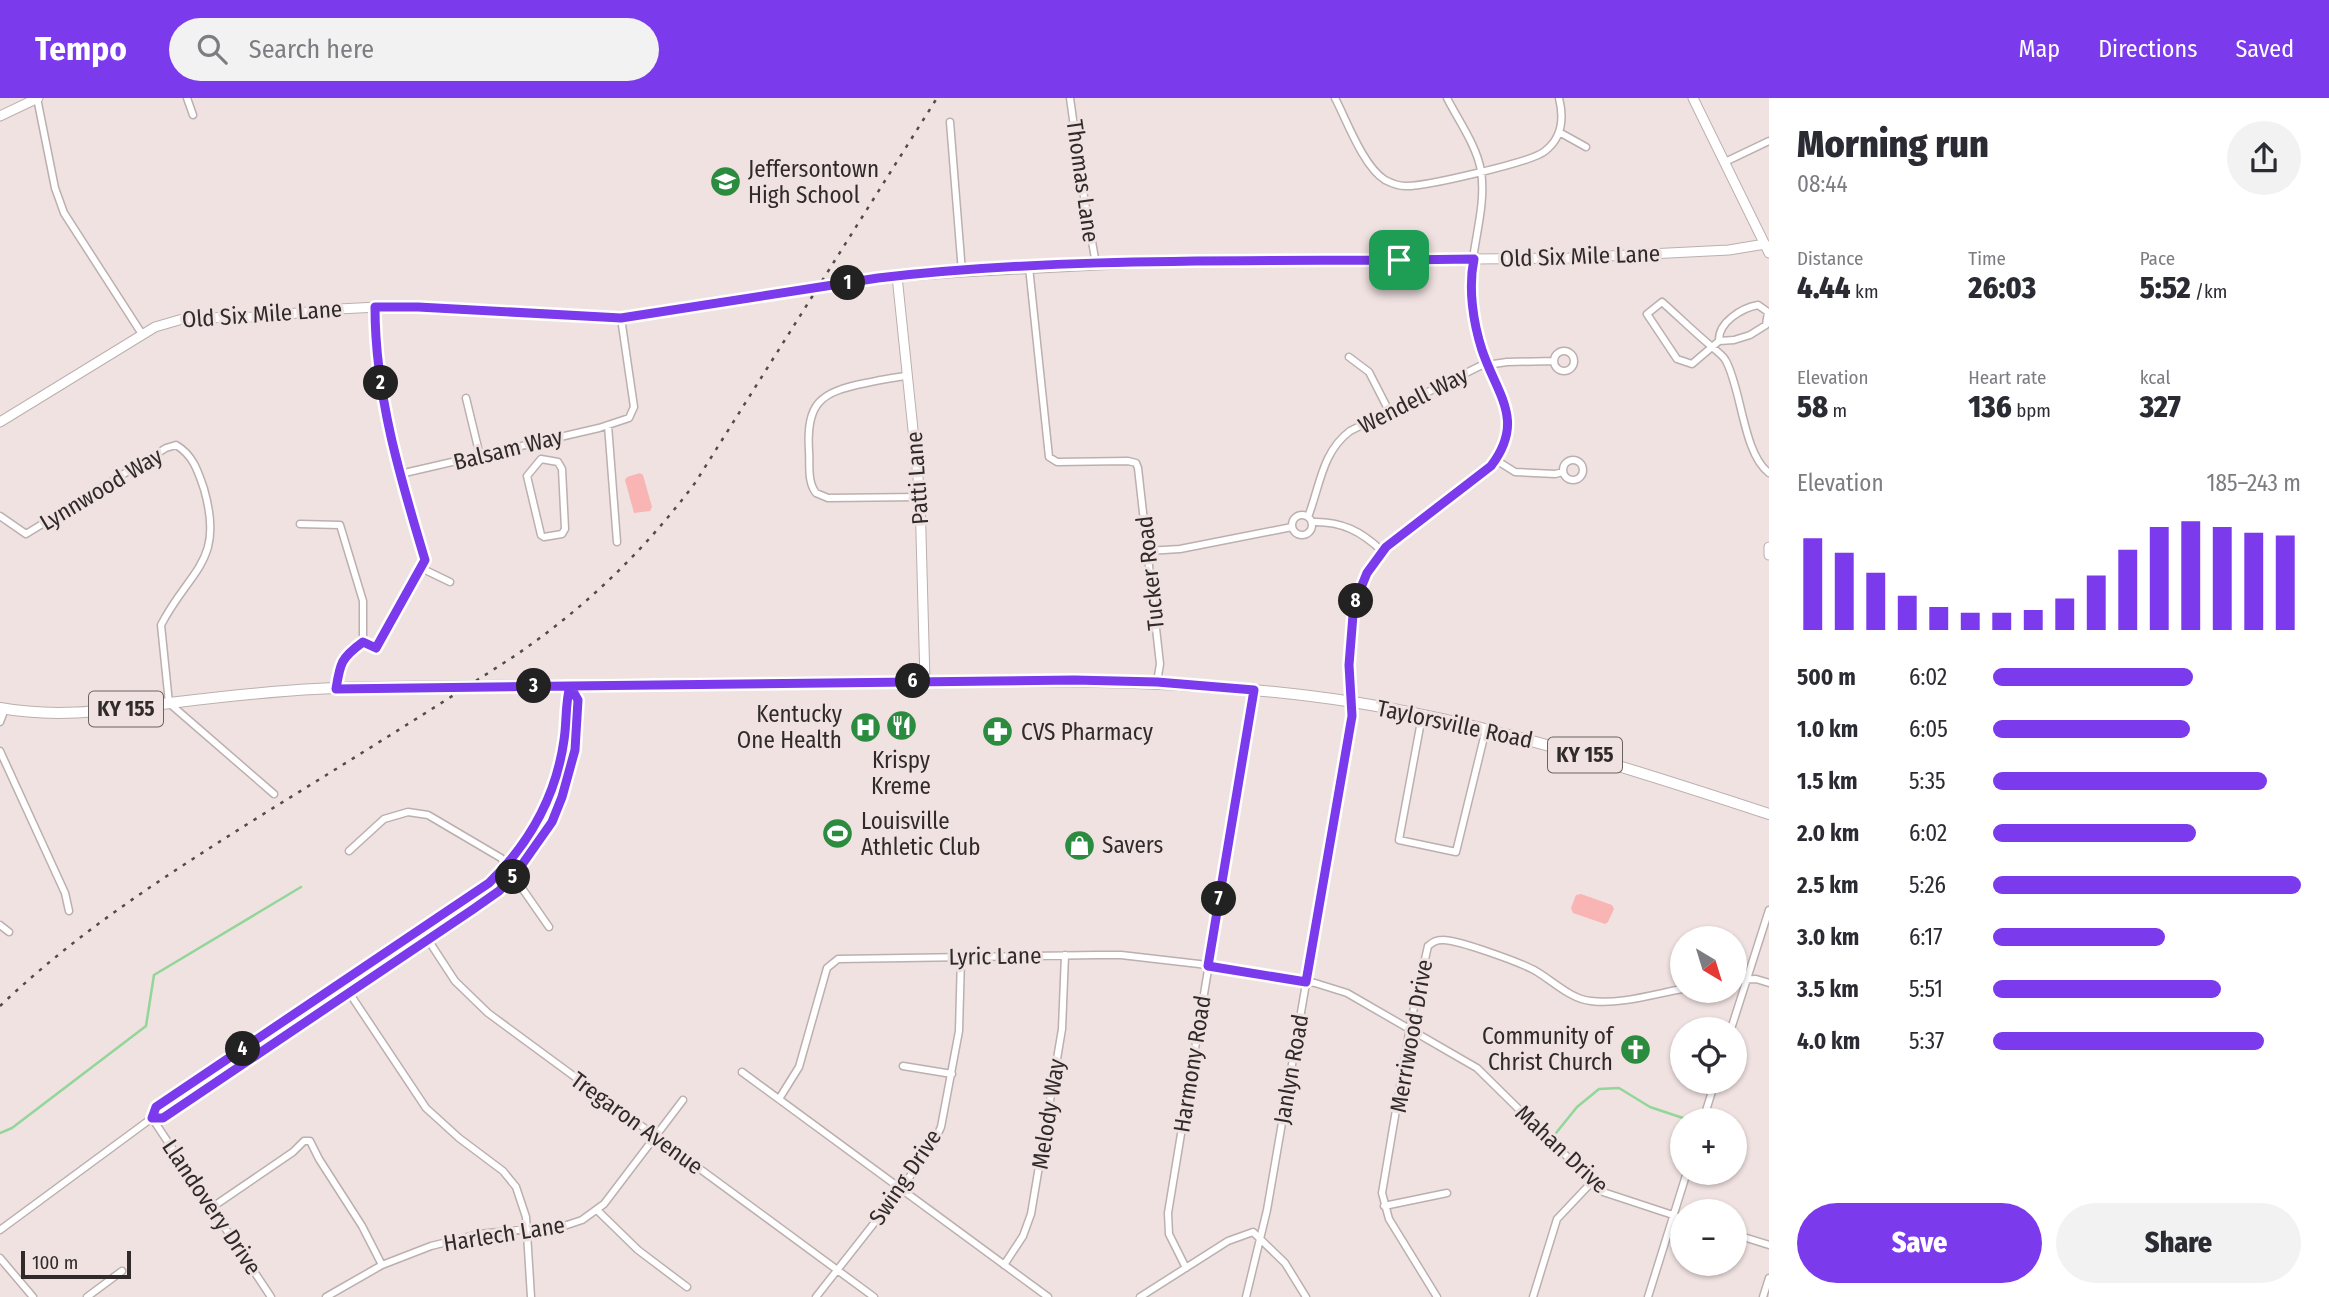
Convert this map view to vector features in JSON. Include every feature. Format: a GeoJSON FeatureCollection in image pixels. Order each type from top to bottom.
{"type":"FeatureCollection","features":[{"type":"Feature","properties":{"kind":"main road","name":"Taylorsville Road"},"geometry":{"type":"LineString","coordinates":[[2,708],[46,714],[76,714],[336,689],[925,681],[1157,682],[1351,702],[1486,729],[1577,753],[1769,814]]}},
{"type":"Feature","properties":{"kind":"street"},"geometry":{"type":"LineString","coordinates":[[0,116],[37,98],[55,188],[64,213],[142,334]]}},
{"type":"Feature","properties":{"kind":"street"},"geometry":{"type":"LineString","coordinates":[[187,98],[193,114]]}},
{"type":"Feature","properties":{"kind":"street","name":"Thomas Lane"},"geometry":{"type":"LineString","coordinates":[[1070,98],[1096,264]]}},
{"type":"Feature","properties":{"kind":"street"},"geometry":{"type":"LineString","coordinates":[[1335,98],[1369,164],[1387,181],[1404,186],[1481,172],[1540,155],[1552,145],[1559,132],[1563,115],[1559,98]]}},
{"type":"Feature","properties":{"kind":"street"},"geometry":{"type":"LineString","coordinates":[[1310,520],[1311,529],[1303,535],[1296,533],[1292,527],[1292,521],[1302,514],[1310,520],[1340,524],[1356,530],[1382,551],[1480,477],[1496,460],[1506,440],[1509,420],[1505,402],[1488,365],[1474,316],[1474,259],[1482,191],[1481,172],[1479,162],[1447,98]]}},
{"type":"Feature","properties":{"kind":"street"},"geometry":{"type":"LineString","coordinates":[[1693,98],[1767,248]]}},
{"type":"Feature","properties":{"kind":"street"},"geometry":{"type":"LineString","coordinates":[[950,122],[962,272]]}},
{"type":"Feature","properties":{"kind":"street"},"geometry":{"type":"LineString","coordinates":[[1559,132],[1586,147]]}},
{"type":"Feature","properties":{"kind":"street"},"geometry":{"type":"LineString","coordinates":[[1725,162],[1769,141]]}},
{"type":"Feature","properties":{"kind":"street","name":"Old Six Mile Lane"},"geometry":{"type":"LineString","coordinates":[[0,422],[142,334],[161,324],[186,318],[255,317],[375,307],[621,318],[897,276],[1029,267],[1569,258],[1767,248]]}},
{"type":"Feature","properties":{"kind":"street","name":"Tucker Road"},"geometry":{"type":"LineString","coordinates":[[1029,267],[1049,457],[1057,462],[1128,461],[1136,463],[1139,472],[1160,664],[1157,682]]}},
{"type":"Feature","properties":{"kind":"street","name":"Patti Lane"},"geometry":{"type":"LineString","coordinates":[[897,276],[920,497],[925,681]]}},
{"type":"Feature","properties":{"kind":"street"},"geometry":{"type":"LineString","coordinates":[[1719,341],[1719,334],[1726,324],[1743,308],[1758,305],[1768,312],[1766,325],[1750,335],[1719,341],[1712,347],[1692,364],[1677,359],[1647,314],[1662,302],[1712,347],[1725,358],[1747,432],[1762,467],[1769,473]]}},
{"type":"Feature","properties":{"kind":"street"},"geometry":{"type":"LineString","coordinates":[[363,642],[376,648],[425,560],[385,412],[375,307]]}},
{"type":"Feature","properties":{"kind":"street","name":"Balsam Way"},"geometry":{"type":"LineString","coordinates":[[400,474],[629,418],[634,411],[621,318]]}},
{"type":"Feature","properties":{"kind":"street"},"geometry":{"type":"LineString","coordinates":[[1349,356],[1369,372],[1389,411]]}},
{"type":"Feature","properties":{"kind":"street","name":"Wendell Way"},"geometry":{"type":"LineString","coordinates":[[1310,520],[1323,468],[1334,446],[1350,431],[1480,366],[1554,361]]}},
{"type":"Feature","properties":{"kind":"street"},"geometry":{"type":"LineString","coordinates":[[908,376],[836,389],[819,401],[811,413],[808,432],[811,483],[816,493],[828,498],[920,497]]}},
{"type":"Feature","properties":{"kind":"street"},"geometry":{"type":"LineString","coordinates":[[466,398],[480,456]]}},
{"type":"Feature","properties":{"kind":"street"},"geometry":{"type":"LineString","coordinates":[[608,425],[617,542]]}},
{"type":"Feature","properties":{"kind":"street"},"geometry":{"type":"LineString","coordinates":[[536,442],[541,459]]}},
{"type":"Feature","properties":{"kind":"street","name":"Lynnwood Way"},"geometry":{"type":"LineString","coordinates":[[0,516],[26,534],[166,448],[176,444],[186,452],[198,470],[211,515],[211,534],[197,574],[161,625],[169,703]]}},
{"type":"Feature","properties":{"kind":"street"},"geometry":{"type":"LineString","coordinates":[[541,459],[558,462],[562,469],[565,529],[562,534],[555,536],[541,535],[527,476],[541,459]]}},
{"type":"Feature","properties":{"kind":"street"},"geometry":{"type":"LineString","coordinates":[[1496,460],[1514,472],[1563,472]]}},
{"type":"Feature","properties":{"kind":"street"},"geometry":{"type":"LineString","coordinates":[[300,524],[340,525],[363,601],[363,642]]}},
{"type":"Feature","properties":{"kind":"street"},"geometry":{"type":"LineString","coordinates":[[1147,551],[1180,549],[1292,527]]}},
{"type":"Feature","properties":{"kind":"street"},"geometry":{"type":"LineString","coordinates":[[1769,547],[1769,555]]}},
{"type":"Feature","properties":{"kind":"street","name":"Janlyn Road"},"geometry":{"type":"LineString","coordinates":[[1260,1238],[1352,716],[1349,665],[1355,606],[1367,573],[1382,551]]}},
{"type":"Feature","properties":{"kind":"street"},"geometry":{"type":"LineString","coordinates":[[421,568],[450,582]]}},
{"type":"Feature","properties":{"kind":"street"},"geometry":{"type":"LineString","coordinates":[[336,689],[339,667],[344,656],[363,642]]}},
{"type":"Feature","properties":{"kind":"street"},"geometry":{"type":"LineString","coordinates":[[0,1230],[152,1118],[156,1107],[489,883],[507,866],[533,830],[554,785],[565,738],[566,701],[570,686]]}},
{"type":"Feature","properties":{"kind":"street"},"geometry":{"type":"LineString","coordinates":[[152,1118],[163,1118],[428,941],[499,891],[514,876],[552,822],[572,766],[578,700],[570,686]]}},
{"type":"Feature","properties":{"kind":"street","name":"Harmony Road"},"geometry":{"type":"LineString","coordinates":[[1186,1268],[1168,1234],[1168,1213],[1254,690]]}},
{"type":"Feature","properties":{"kind":"street"},"geometry":{"type":"LineString","coordinates":[[169,703],[274,794]]}},
{"type":"Feature","properties":{"kind":"street"},"geometry":{"type":"LineString","coordinates":[[0,722],[2,708]]}},
{"type":"Feature","properties":{"kind":"street"},"geometry":{"type":"LineString","coordinates":[[1422,716],[1399,840],[1456,852],[1486,729]]}},
{"type":"Feature","properties":{"kind":"street"},"geometry":{"type":"LineString","coordinates":[[0,751],[65,892],[69,911]]}},
{"type":"Feature","properties":{"kind":"street"},"geometry":{"type":"LineString","coordinates":[[349,851],[384,819],[401,813],[428,815],[501,858],[549,928]]}},
{"type":"Feature","properties":{"kind":"street"},"geometry":{"type":"LineString","coordinates":[[1747,976],[1769,910]]}},
{"type":"Feature","properties":{"kind":"street"},"geometry":{"type":"LineString","coordinates":[[0,925],[9,932]]}},
{"type":"Feature","properties":{"kind":"street","name":"Tregaron Avenue"},"geometry":{"type":"LineString","coordinates":[[421,929],[454,981],[470,998],[874,1297]]}},
{"type":"Feature","properties":{"kind":"street","name":"Merriwood Drive"},"geometry":{"type":"LineString","coordinates":[[1384,1206],[1382,1193],[1425,951],[1431,943],[1451,941],[1526,966],[1577,997],[1591,1002],[1670,991]]}},
{"type":"Feature","properties":{"kind":"street","name":"Melody Way"},"geometry":{"type":"LineString","coordinates":[[1004,1265],[1023,1237],[1031,1214],[1062,1029],[1065,955]]}},
{"type":"Feature","properties":{"kind":"street","name":"Lyric Lane"},"geometry":{"type":"LineString","coordinates":[[779,1099],[799,1067],[825,972],[832,962],[842,958],[1121,956],[1208,966],[1306,982]]}},
{"type":"Feature","properties":{"kind":"street","name":"Swing Drive"},"geometry":{"type":"LineString","coordinates":[[816,1297],[901,1189],[934,1142],[941,1127],[961,1009],[961,957]]}},
{"type":"Feature","properties":{"kind":"street"},"geometry":{"type":"LineString","coordinates":[[1747,979],[1769,983]]}},
{"type":"Feature","properties":{"kind":"street"},"geometry":{"type":"LineString","coordinates":[[342,982],[426,1108],[512,1181],[523,1203],[531,1297]]}},
{"type":"Feature","properties":{"kind":"street","name":"Mahan Drive"},"geometry":{"type":"LineString","coordinates":[[1306,982],[1347,993],[1477,1068],[1591,1183],[1612,1197],[1670,1215]]}},
{"type":"Feature","properties":{"kind":"street"},"geometry":{"type":"LineString","coordinates":[[903,1066],[952,1074]]}},
{"type":"Feature","properties":{"kind":"street"},"geometry":{"type":"LineString","coordinates":[[742,1072],[1048,1297]]}},
{"type":"Feature","properties":{"kind":"street","name":"Harlech Lane"},"geometry":{"type":"LineString","coordinates":[[326,1297],[404,1255],[457,1238],[575,1223],[597,1210],[683,1100]]}},
{"type":"Feature","properties":{"kind":"street","name":"Llandovery Drive"},"geometry":{"type":"LineString","coordinates":[[152,1118],[271,1297]]}},
{"type":"Feature","properties":{"kind":"street"},"geometry":{"type":"LineString","coordinates":[[211,1208],[293,1152],[304,1141],[310,1141],[362,1226],[382,1265]]}},
{"type":"Feature","properties":{"kind":"street"},"geometry":{"type":"LineString","coordinates":[[1533,1297],[1558,1219],[1591,1183]]}},
{"type":"Feature","properties":{"kind":"street"},"geometry":{"type":"LineString","coordinates":[[1437,1297],[1389,1219],[1384,1206],[1447,1193]]}},
{"type":"Feature","properties":{"kind":"street"},"geometry":{"type":"LineString","coordinates":[[597,1210],[638,1250],[687,1287]]}},
{"type":"Feature","properties":{"kind":"street"},"geometry":{"type":"LineString","coordinates":[[1648,1297],[1670,1226]]}},
{"type":"Feature","properties":{"kind":"street"},"geometry":{"type":"LineString","coordinates":[[1140,1297],[1237,1236],[1253,1231],[1285,1263],[1306,1297]]}},
{"type":"Feature","properties":{"kind":"street"},"geometry":{"type":"LineString","coordinates":[[1246,1297],[1260,1238]]}},
{"type":"Feature","properties":{"kind":"street"},"geometry":{"type":"LineString","coordinates":[[1747,1238],[1769,1245]]}},
{"type":"Feature","properties":{"kind":"street"},"geometry":{"type":"LineString","coordinates":[[0,1258],[33,1297]]}},
{"type":"Feature","properties":{"kind":"street"},"geometry":{"type":"LineString","coordinates":[[87,1297],[122,1271]]}},
{"type":"Feature","properties":{"kind":"street"},"geometry":{"type":"LineString","coordinates":[[1763,1297],[1769,1278]]}},
{"type":"Feature","properties":{"kind":"shaded area"},"geometry":{"type":"Polygon","coordinates":[[[640,473],[643,475],[652,507],[650,511],[634,513],[625,480],[640,473]]]}},
{"type":"Feature","properties":{"kind":"shaded area"},"geometry":{"type":"Polygon","coordinates":[[[1581,894],[1612,905],[1614,909],[1608,922],[1605,924],[1573,913],[1571,908],[1576,895],[1581,894]]]}},
{"type":"Feature","properties":{"kind":"waterway"},"geometry":{"type":"LineString","coordinates":[[0,1133],[12,1128],[146,1026],[154,975],[301,887]]}},
{"type":"Feature","properties":{"kind":"waterway"},"geometry":{"type":"LineString","coordinates":[[1556,1133],[1577,1107],[1599,1089],[1619,1088],[1650,1107],[1670,1114]]}},
{"type":"Feature","properties":{"kind":"railway"},"geometry":{"type":"LineString","coordinates":[[0,1006],[95,926],[230,835],[516,655],[542,637],[613,576],[655,532],[695,483],[937,98]]}},
{"type":"Feature","properties":{"kind":"place","name":"Jeffersontown High School"},"geometry":{"type":"Point","coordinates":[725,182]}},
{"type":"Feature","properties":{"kind":"place","name":"Krispy Kreme"},"geometry":{"type":"Point","coordinates":[901,726]}},
{"type":"Feature","properties":{"kind":"place","name":"Kentucky One Health"},"geometry":{"type":"Point","coordinates":[865,727]}},
{"type":"Feature","properties":{"kind":"place","name":"CVS Pharmacy"},"geometry":{"type":"Point","coordinates":[998,732]}},
{"type":"Feature","properties":{"kind":"place","name":"Louisville Athletic Club"},"geometry":{"type":"Point","coordinates":[838,834]}},
{"type":"Feature","properties":{"kind":"place","name":"Savers"},"geometry":{"type":"Point","coordinates":[1079,845]}},
{"type":"Feature","properties":{"kind":"place","name":"Community of Christ Church"},"geometry":{"type":"Point","coordinates":[1636,1049]}},
{"type":"Feature","properties":{"kind":"route"},"geometry":{"type":"LineString","coordinates":[[1399,260],[1129,262],[918,274],[621,318],[375,307],[385,412],[425,560],[376,648],[363,642],[344,656],[339,667],[336,689],[570,686],[566,701],[565,738],[558,770],[548,801],[533,830],[507,866],[489,883],[156,1107],[152,1118],[163,1118],[472,910],[499,891],[514,876],[535,850],[552,822],[572,766],[578,700],[570,686],[1074,680],[1157,682],[1254,690],[1208,966],[1306,982],[1352,716],[1349,665],[1353,615],[1362,584],[1386,547],[1491,466],[1500,454],[1508,428],[1505,402],[1483,354],[1477,331],[1472,298],[1474,259],[1399,260]]}}]}
